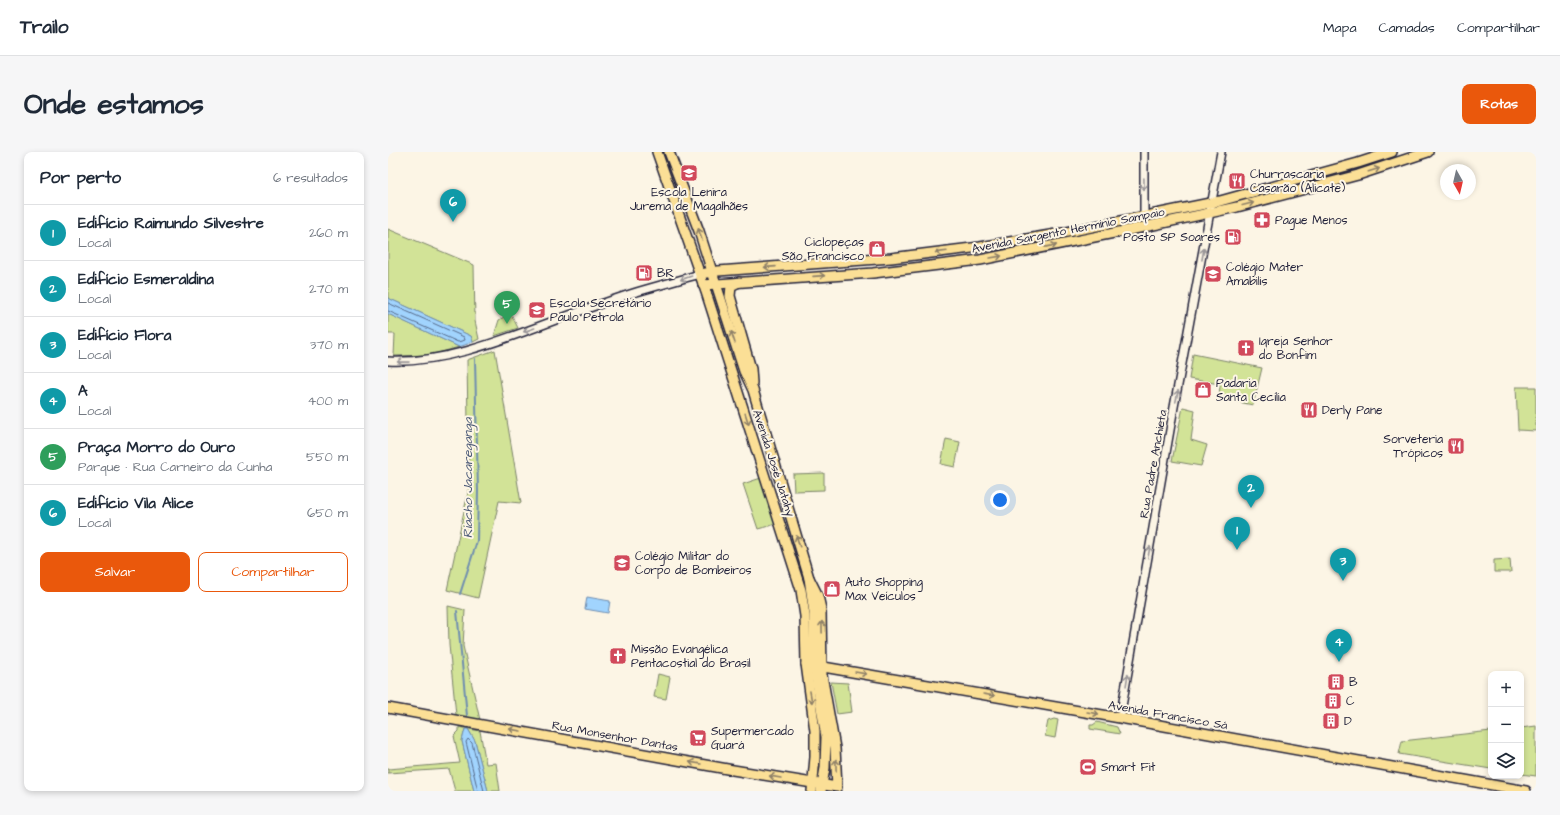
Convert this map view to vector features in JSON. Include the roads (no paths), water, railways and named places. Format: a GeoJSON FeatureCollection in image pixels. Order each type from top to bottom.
{"type":"FeatureCollection","features":[{"type":"Feature","properties":{"kind":"main road","name":"Avenida José Jatahy"},"geometry":{"type":"LineString","coordinates":[[657,152],[700,274],[759,454],[803,596],[806,623],[824,726],[825,759],[817,787]]}},
{"type":"Feature","properties":{"kind":"main road","name":"Avenida José Jatahy"},"geometry":{"type":"LineString","coordinates":[[669,152],[699,231],[744,371],[753,390],[809,578],[818,596],[821,609],[814,665],[813,707],[817,787]]}},
{"type":"Feature","properties":{"kind":"main road","name":"Avenida Sargento Hermínio Sampaio"},"geometry":{"type":"LineString","coordinates":[[700,274],[891,258],[980,247],[1212,202],[1319,174],[1392,152]]}},
{"type":"Feature","properties":{"kind":"main road","name":"Avenida Sargento Hermínio Sampaio"},"geometry":{"type":"LineString","coordinates":[[703,285],[873,273],[976,260],[1210,213],[1265,200],[1352,176],[1428,152]]}},
{"type":"Feature","properties":{"kind":"main road"},"geometry":{"type":"LineString","coordinates":[[663,168],[668,168],[673,163]]}},
{"type":"Feature","properties":{"kind":"main road"},"geometry":{"type":"LineString","coordinates":[[739,282],[731,286],[730,296],[751,369],[753,390]]}},
{"type":"Feature","properties":{"kind":"main road"},"geometry":{"type":"LineString","coordinates":[[759,454],[763,458],[766,458],[771,451]]}},
{"type":"Feature","properties":{"kind":"main road"},"geometry":{"type":"LineString","coordinates":[[766,478],[771,474],[778,476]]}},
{"type":"Feature","properties":{"kind":"main road"},"geometry":{"type":"LineString","coordinates":[[814,665],[822,675],[834,743],[825,759]]}},
{"type":"Feature","properties":{"kind":"main road","name":"Avenida Francisco Sá"},"geometry":{"type":"LineString","coordinates":[[814,665],[1526,791]]}},
{"type":"Feature","properties":{"kind":"main road","name":"Rua Monsenhor Dantas"},"geometry":{"type":"LineString","coordinates":[[388,708],[817,787],[837,786],[834,743]]}},
{"type":"Feature","properties":{"kind":"street"},"geometry":{"type":"LineString","coordinates":[[1144,152],[1144,216]]}},
{"type":"Feature","properties":{"kind":"street","name":"Rua Padre Anchieta"},"geometry":{"type":"LineString","coordinates":[[1120,718],[1174,407],[1221,152]]}},
{"type":"Feature","properties":{"kind":"street","name":"Avenida Sargento Hermínio Sampaio"},"geometry":{"type":"LineString","coordinates":[[388,361],[408,362],[442,357],[488,344],[630,294],[700,274]]}},
{"type":"Feature","properties":{"kind":"water"},"geometry":{"type":"Polygon","coordinates":[[[388,298],[471,336],[473,342],[459,347],[388,314],[388,298]]]}},
{"type":"Feature","properties":{"kind":"water"},"geometry":{"type":"Polygon","coordinates":[[[587,597],[610,601],[608,613],[585,609],[587,597]]]}},
{"type":"Feature","properties":{"kind":"water"},"geometry":{"type":"Polygon","coordinates":[[[465,729],[468,729],[475,741],[488,791],[474,791],[462,741],[465,729]]]}},
{"type":"Feature","properties":{"kind":"waterway","name":"Riacho Jacareganga"},"geometry":{"type":"LineString","coordinates":[[460,594],[477,541],[478,491],[475,359]]}},
{"type":"Feature","properties":{"kind":"waterway","name":"Riacho Jacareganga"},"geometry":{"type":"LineString","coordinates":[[457,611],[467,716]]}},
{"type":"Feature","properties":{"kind":"place","name":"Escola Lenira Jurema de Magalhães"},"geometry":{"type":"Point","coordinates":[689,173]}},
{"type":"Feature","properties":{"kind":"place","name":"Churrascaria Casarão (Alicate)"},"geometry":{"type":"Point","coordinates":[1237,181]}},
{"type":"Feature","properties":{"kind":"place","name":"Pague Menos"},"geometry":{"type":"Point","coordinates":[1262,220]}},
{"type":"Feature","properties":{"kind":"place","name":"Edifício Vila Alice"},"geometry":{"type":"Point","coordinates":[453,222]}},
{"type":"Feature","properties":{"kind":"place","name":"Posto SP Soares"},"geometry":{"type":"Point","coordinates":[1233,237]}},
{"type":"Feature","properties":{"kind":"place","name":"Ciclopeças São Francisco"},"geometry":{"type":"Point","coordinates":[877,249]}},
{"type":"Feature","properties":{"kind":"place","name":"BR"},"geometry":{"type":"Point","coordinates":[644,273]}},
{"type":"Feature","properties":{"kind":"place","name":"Colégio Mater Amabilis"},"geometry":{"type":"Point","coordinates":[1213,274]}},
{"type":"Feature","properties":{"kind":"place","name":"Escola Secretário Paulo Petrola"},"geometry":{"type":"Point","coordinates":[537,310]}},
{"type":"Feature","properties":{"kind":"place","name":"Praça Morro do Ouro"},"geometry":{"type":"Point","coordinates":[507,324]}},
{"type":"Feature","properties":{"kind":"place","name":"Igreja Senhor do Bonfim"},"geometry":{"type":"Point","coordinates":[1246,348]}},
{"type":"Feature","properties":{"kind":"place","name":"Padaria Santa Cecília"},"geometry":{"type":"Point","coordinates":[1203,390]}},
{"type":"Feature","properties":{"kind":"place","name":"Derly Pane"},"geometry":{"type":"Point","coordinates":[1309,410]}},
{"type":"Feature","properties":{"kind":"place","name":"Sorveteria Trópicos"},"geometry":{"type":"Point","coordinates":[1456,446]}},
{"type":"Feature","properties":{"kind":"place","name":"Edifício Esmeraldina"},"geometry":{"type":"Point","coordinates":[1251,508]}},
{"type":"Feature","properties":{"kind":"place","name":"Edifício Raimundo Silvestre"},"geometry":{"type":"Point","coordinates":[1237,550]}},
{"type":"Feature","properties":{"kind":"place","name":"Colégio Militar do Corpo de Bombeiros"},"geometry":{"type":"Point","coordinates":[622,563]}},
{"type":"Feature","properties":{"kind":"place","name":"Edifício Flora"},"geometry":{"type":"Point","coordinates":[1343,581]}},
{"type":"Feature","properties":{"kind":"place","name":"Auto Shopping Max Veículos"},"geometry":{"type":"Point","coordinates":[832,589]}},
{"type":"Feature","properties":{"kind":"place","name":"Missão Evangélica Pentacostial do Brasil"},"geometry":{"type":"Point","coordinates":[618,656]}},
{"type":"Feature","properties":{"kind":"place","name":"A"},"geometry":{"type":"Point","coordinates":[1339,662]}},
{"type":"Feature","properties":{"kind":"place","name":"B"},"geometry":{"type":"Point","coordinates":[1336,682]}},
{"type":"Feature","properties":{"kind":"place","name":"C"},"geometry":{"type":"Point","coordinates":[1333,701]}},
{"type":"Feature","properties":{"kind":"place","name":"D"},"geometry":{"type":"Point","coordinates":[1331,721]}},
{"type":"Feature","properties":{"kind":"place","name":"Supermercado Guará"},"geometry":{"type":"Point","coordinates":[698,738]}},
{"type":"Feature","properties":{"kind":"place","name":"Smart Fit"},"geometry":{"type":"Point","coordinates":[1088,767]}}]}
